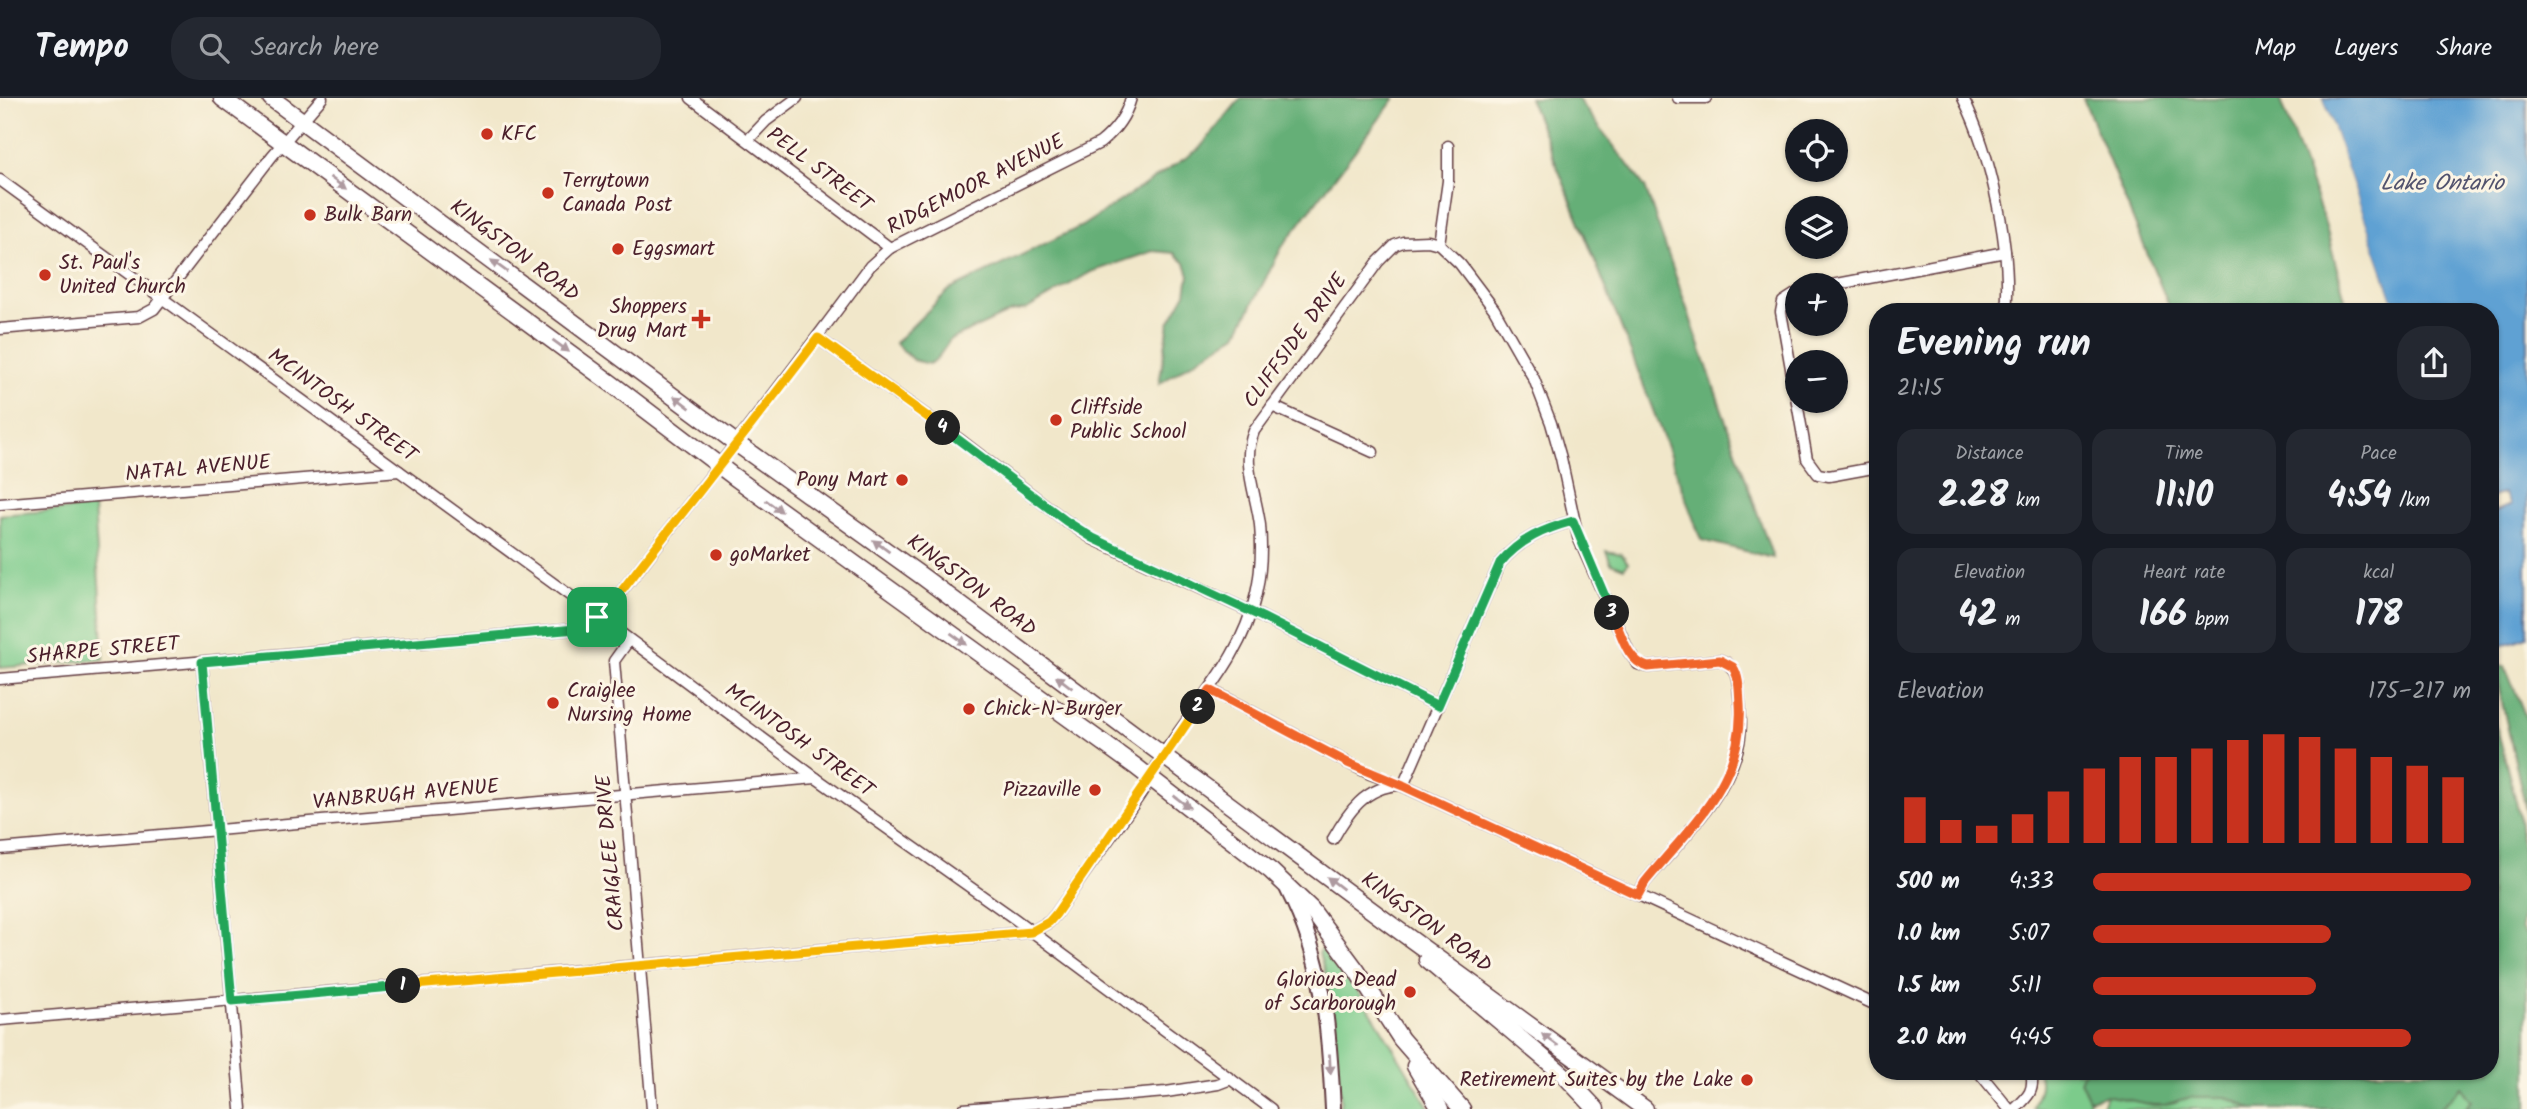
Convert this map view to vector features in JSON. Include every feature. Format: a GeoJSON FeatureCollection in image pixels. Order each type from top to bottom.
{"type":"FeatureCollection","features":[{"type":"Feature","properties":{"kind":"main road"},"geometry":{"type":"LineString","coordinates":[[222,98],[719,465],[1150,778],[1271,871],[1311,909],[1335,940],[1401,1039],[1440,1109]]}},
{"type":"Feature","properties":{"kind":"main road","name":"KINGSTON ROAD"},"geometry":{"type":"LineString","coordinates":[[271,98],[1644,1109]]}},
{"type":"Feature","properties":{"kind":"main road"},"geometry":{"type":"LineString","coordinates":[[1390,924],[1433,966],[1565,1076],[1596,1109]]}},
{"type":"Feature","properties":{"kind":"main road"},"geometry":{"type":"LineString","coordinates":[[1401,1039],[1462,1109]]}},
{"type":"Feature","properties":{"kind":"street"},"geometry":{"type":"LineString","coordinates":[[0,329],[139,317],[153,309],[283,143],[322,98]]}},
{"type":"Feature","properties":{"kind":"street","name":"PELL STREET"},"geometry":{"type":"LineString","coordinates":[[691,98],[890,248]]}},
{"type":"Feature","properties":{"kind":"street"},"geometry":{"type":"LineString","coordinates":[[748,140],[766,121],[797,98]]}},
{"type":"Feature","properties":{"kind":"street","name":"RIDGEMOOR AVENUE"},"geometry":{"type":"LineString","coordinates":[[719,465],[870,266],[890,248],[1100,143],[1112,134],[1119,124],[1131,98]]}},
{"type":"Feature","properties":{"kind":"street"},"geometry":{"type":"LineString","coordinates":[[1678,98],[1706,98]]}},
{"type":"Feature","properties":{"kind":"street"},"geometry":{"type":"LineString","coordinates":[[1963,98],[1993,185],[2005,252],[2006,303]]}},
{"type":"Feature","properties":{"kind":"street"},"geometry":{"type":"LineString","coordinates":[[1448,146],[1448,181],[1439,244],[1478,285],[1506,327],[1534,379],[1561,458],[1573,521],[1629,653],[1638,664],[1648,667],[1720,660],[1728,663],[1736,672],[1741,722],[1733,763],[1724,783],[1645,882],[1638,895]]}},
{"type":"Feature","properties":{"kind":"street","name":"MCINTOSH STREET"},"geometry":{"type":"LineString","coordinates":[[0,180],[1271,1109]]}},
{"type":"Feature","properties":{"kind":"street","name":"CLIFFSIDE DRIVE"},"geometry":{"type":"LineString","coordinates":[[1031,932],[1049,922],[1056,914],[1232,657],[1251,612],[1261,559],[1260,528],[1249,474],[1249,454],[1254,431],[1384,254],[1403,242],[1428,241],[1439,244]]}},
{"type":"Feature","properties":{"kind":"street"},"geometry":{"type":"LineString","coordinates":[[1848,282],[2005,252]]}},
{"type":"Feature","properties":{"kind":"street"},"geometry":{"type":"LineString","coordinates":[[1785,301],[1781,313],[1783,328],[1807,458],[1818,474],[1829,475],[1869,468]]}},
{"type":"Feature","properties":{"kind":"street"},"geometry":{"type":"LineString","coordinates":[[818,338],[959,439],[1066,521],[1093,538],[1251,612],[1438,706]]}},
{"type":"Feature","properties":{"kind":"street"},"geometry":{"type":"LineString","coordinates":[[1272,406],[1373,452]]}},
{"type":"Feature","properties":{"kind":"street","name":"SHARPE STREET"},"geometry":{"type":"LineString","coordinates":[[0,678],[576,629],[610,606],[719,465]]}},
{"type":"Feature","properties":{"kind":"street","name":"NATAL AVENUE"},"geometry":{"type":"LineString","coordinates":[[0,504],[400,471]]}},
{"type":"Feature","properties":{"kind":"street"},"geometry":{"type":"LineString","coordinates":[[1403,786],[1500,563],[1508,553],[1537,532],[1573,521]]}},
{"type":"Feature","properties":{"kind":"street","name":"CRAIGLEE DRIVE"},"geometry":{"type":"LineString","coordinates":[[629,640],[614,662],[652,1109]]}},
{"type":"Feature","properties":{"kind":"street"},"geometry":{"type":"LineString","coordinates":[[202,662],[241,1109]]}},
{"type":"Feature","properties":{"kind":"street"},"geometry":{"type":"LineString","coordinates":[[1210,690],[1359,769],[1403,786],[1869,1002]]}},
{"type":"Feature","properties":{"kind":"street","name":"VANBRUGH AVENUE"},"geometry":{"type":"LineString","coordinates":[[0,849],[816,778]]}},
{"type":"Feature","properties":{"kind":"street"},"geometry":{"type":"LineString","coordinates":[[1333,839],[1358,801],[1379,789],[1403,786]]}},
{"type":"Feature","properties":{"kind":"street"},"geometry":{"type":"LineString","coordinates":[[1287,888],[1304,920],[1315,958],[1326,1019],[1333,1109]]}},
{"type":"Feature","properties":{"kind":"street"},"geometry":{"type":"LineString","coordinates":[[0,1020],[1031,932]]}},
{"type":"Feature","properties":{"kind":"street"},"geometry":{"type":"LineString","coordinates":[[963,1109],[1166,1092],[1218,1084],[1231,1079]]}},
{"type":"Feature","properties":{"kind":"street"},"geometry":{"type":"LineString","coordinates":[[1985,1080],[2009,1109]]}},
{"type":"Feature","properties":{"kind":"street"},"geometry":{"type":"LineString","coordinates":[[2015,1109],[2032,1092],[2033,1080]]}},
{"type":"Feature","properties":{"kind":"green space"},"geometry":{"type":"Polygon","coordinates":[[[1241,98],[1395,98],[1282,247],[1237,334],[1159,384],[1169,323],[1186,293],[1189,275],[1185,263],[1174,253],[1153,251],[1091,272],[1027,309],[1010,312],[950,340],[937,359],[929,364],[913,360],[895,343],[949,290],[1082,226],[1199,149],[1241,98]]]}},
{"type":"Feature","properties":{"kind":"green space"},"geometry":{"type":"Polygon","coordinates":[[[1529,98],[1577,98],[1645,187],[1773,558],[1701,540],[1618,318],[1529,98]]]}},
{"type":"Feature","properties":{"kind":"green space"},"geometry":{"type":"Polygon","coordinates":[[[2083,98],[2280,98],[2325,223],[2346,303],[2168,303],[2083,98]]]}},
{"type":"Feature","properties":{"kind":"green space"},"geometry":{"type":"Polygon","coordinates":[[[94,507],[104,659],[0,668],[0,515],[94,507]]]}},
{"type":"Feature","properties":{"kind":"green space"},"geometry":{"type":"Polygon","coordinates":[[[1606,551],[1622,554],[1628,563],[1624,568],[1611,563],[1606,551]]]}},
{"type":"Feature","properties":{"kind":"green space"},"geometry":{"type":"Polygon","coordinates":[[[2499,666],[2505,666],[2527,720],[2527,815],[2499,689],[2499,666]]]}},
{"type":"Feature","properties":{"kind":"green space"},"geometry":{"type":"Polygon","coordinates":[[[2499,736],[2519,813],[2525,885],[2521,928],[2527,936],[2527,1109],[2465,1109],[2472,1101],[2461,1087],[2440,1109],[2252,1109],[2227,1097],[2191,1097],[2165,1105],[2154,1105],[2105,1095],[2089,1099],[2080,1081],[2499,1080],[2499,736]]]}},
{"type":"Feature","properties":{"kind":"green space"},"geometry":{"type":"Polygon","coordinates":[[[1323,948],[1361,995],[1430,1109],[1339,1109],[1341,1100],[1328,982],[1319,953],[1323,948]]]}},
{"type":"Feature","properties":{"kind":"green space"},"geometry":{"type":"Polygon","coordinates":[[[2040,1080],[2081,1080],[2089,1099],[2086,1109],[2033,1109],[2040,1080]]]}},
{"type":"Feature","properties":{"kind":"green space"},"geometry":{"type":"Polygon","coordinates":[[[2461,1087],[2472,1101],[2465,1109],[2440,1109],[2461,1087]]]}},
{"type":"Feature","properties":{"kind":"green space"},"geometry":{"type":"Polygon","coordinates":[[[2106,1095],[2154,1105],[2191,1097],[2227,1097],[2252,1109],[2101,1109],[2106,1095]]]}},
{"type":"Feature","properties":{"kind":"water","name":"Lake Ontario"},"geometry":{"type":"Polygon","coordinates":[[[2323,98],[2527,98],[2527,637],[2499,645],[2499,510],[2511,505],[2504,493],[2499,495],[2499,303],[2393,303],[2323,98]]]}},
{"type":"Feature","properties":{"kind":"pier"},"geometry":{"type":"Polygon","coordinates":[[[2320,98],[2323,98],[2393,303],[2390,303],[2320,98]]]}},
{"type":"Feature","properties":{"kind":"place","name":"KFC"},"geometry":{"type":"Point","coordinates":[487,134]}},
{"type":"Feature","properties":{"kind":"place","name":"Terrytown Canada Post"},"geometry":{"type":"Point","coordinates":[548,193]}},
{"type":"Feature","properties":{"kind":"place","name":"Bulk Barn"},"geometry":{"type":"Point","coordinates":[310,215]}},
{"type":"Feature","properties":{"kind":"place","name":"Eggsmart"},"geometry":{"type":"Point","coordinates":[618,249]}},
{"type":"Feature","properties":{"kind":"place","name":"St. Paul's United Church"},"geometry":{"type":"Point","coordinates":[45,275]}},
{"type":"Feature","properties":{"kind":"place","name":"Shoppers Drug Mart"},"geometry":{"type":"Point","coordinates":[701,319]}},
{"type":"Feature","properties":{"kind":"place","name":"Cliffside Public School"},"geometry":{"type":"Point","coordinates":[1056,420]}},
{"type":"Feature","properties":{"kind":"place","name":"Pony Mart"},"geometry":{"type":"Point","coordinates":[902,480]}},
{"type":"Feature","properties":{"kind":"place","name":"goMarket"},"geometry":{"type":"Point","coordinates":[716,555]}},
{"type":"Feature","properties":{"kind":"place","name":"Craiglee Nursing Home"},"geometry":{"type":"Point","coordinates":[553,703]}},
{"type":"Feature","properties":{"kind":"place","name":"Chick-N-Burger"},"geometry":{"type":"Point","coordinates":[969,709]}},
{"type":"Feature","properties":{"kind":"place","name":"Pizzaville"},"geometry":{"type":"Point","coordinates":[1095,790]}},
{"type":"Feature","properties":{"kind":"place","name":"Glorious Dead of Scarborough"},"geometry":{"type":"Point","coordinates":[1410,992]}},
{"type":"Feature","properties":{"kind":"place","name":"Retirement Suites by the Lake"},"geometry":{"type":"Point","coordinates":[1747,1080]}},
{"type":"Feature","properties":{"kind":"route"},"geometry":{"type":"LineString","coordinates":[[818,338],[959,439],[1066,521],[1093,538],[1233,606],[1262,617],[1438,706],[1500,563],[1508,553],[1537,532],[1573,521],[1629,653],[1638,664],[1648,667],[1720,660],[1733,667],[1738,683],[1741,722],[1739,744],[1724,783],[1645,882],[1638,895],[1403,786],[1370,774],[1210,690],[1171,743],[1140,794],[1056,914],[1049,922],[1031,932],[232,1001],[202,662],[576,629],[597,617],[610,606],[818,338]]}}]}
